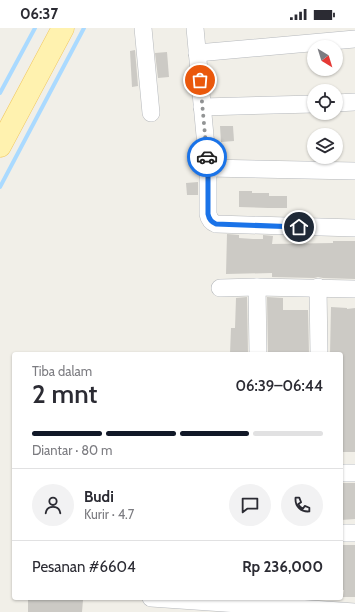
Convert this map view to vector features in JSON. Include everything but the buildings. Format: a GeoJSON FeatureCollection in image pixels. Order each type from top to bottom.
{"type":"FeatureCollection","features":[{"type":"Feature","properties":{"kind":"main road"},"geometry":{"type":"LineString","coordinates":[[0,146],[64,28]]}},
{"type":"Feature","properties":{"kind":"street"},"geometry":{"type":"LineString","coordinates":[[143,28],[151,113]]}},
{"type":"Feature","properties":{"kind":"street"},"geometry":{"type":"LineString","coordinates":[[195,28],[208,168],[209,218],[216,224],[355,228]]}},
{"type":"Feature","properties":{"kind":"street"},"geometry":{"type":"LineString","coordinates":[[197,53],[355,39]]}},
{"type":"Feature","properties":{"kind":"street"},"geometry":{"type":"LineString","coordinates":[[343,103],[355,102]]}},
{"type":"Feature","properties":{"kind":"street"},"geometry":{"type":"LineString","coordinates":[[202,107],[307,104]]}},
{"type":"Feature","properties":{"kind":"street"},"geometry":{"type":"LineString","coordinates":[[208,168],[355,171]]}},
{"type":"Feature","properties":{"kind":"street"},"geometry":{"type":"LineString","coordinates":[[257,287],[258,352]]}},
{"type":"Feature","properties":{"kind":"street"},"geometry":{"type":"LineString","coordinates":[[318,287],[319,352]]}},
{"type":"Feature","properties":{"kind":"street"},"geometry":{"type":"LineString","coordinates":[[220,288],[355,288]]}},
{"type":"Feature","properties":{"kind":"street"},"geometry":{"type":"LineString","coordinates":[[343,473],[355,473]]}},
{"type":"Feature","properties":{"kind":"street"},"geometry":{"type":"LineString","coordinates":[[343,533],[355,533]]}},
{"type":"Feature","properties":{"kind":"street"},"geometry":{"type":"LineString","coordinates":[[158,600],[177,606],[355,612]]}},
{"type":"Feature","properties":{"kind":"waterway"},"geometry":{"type":"LineString","coordinates":[[0,93],[35,28]]}},
{"type":"Feature","properties":{"kind":"waterway"},"geometry":{"type":"LineString","coordinates":[[0,187],[84,28]]}},
{"type":"Feature","properties":{"kind":"way so far"},"geometry":{"type":"LineString","coordinates":[[200,80],[207,157]]}},
{"type":"Feature","properties":{"kind":"route"},"geometry":{"type":"LineString","coordinates":[[207,157],[208,214],[209,218],[213,222],[216,224],[299,227]]}}]}
